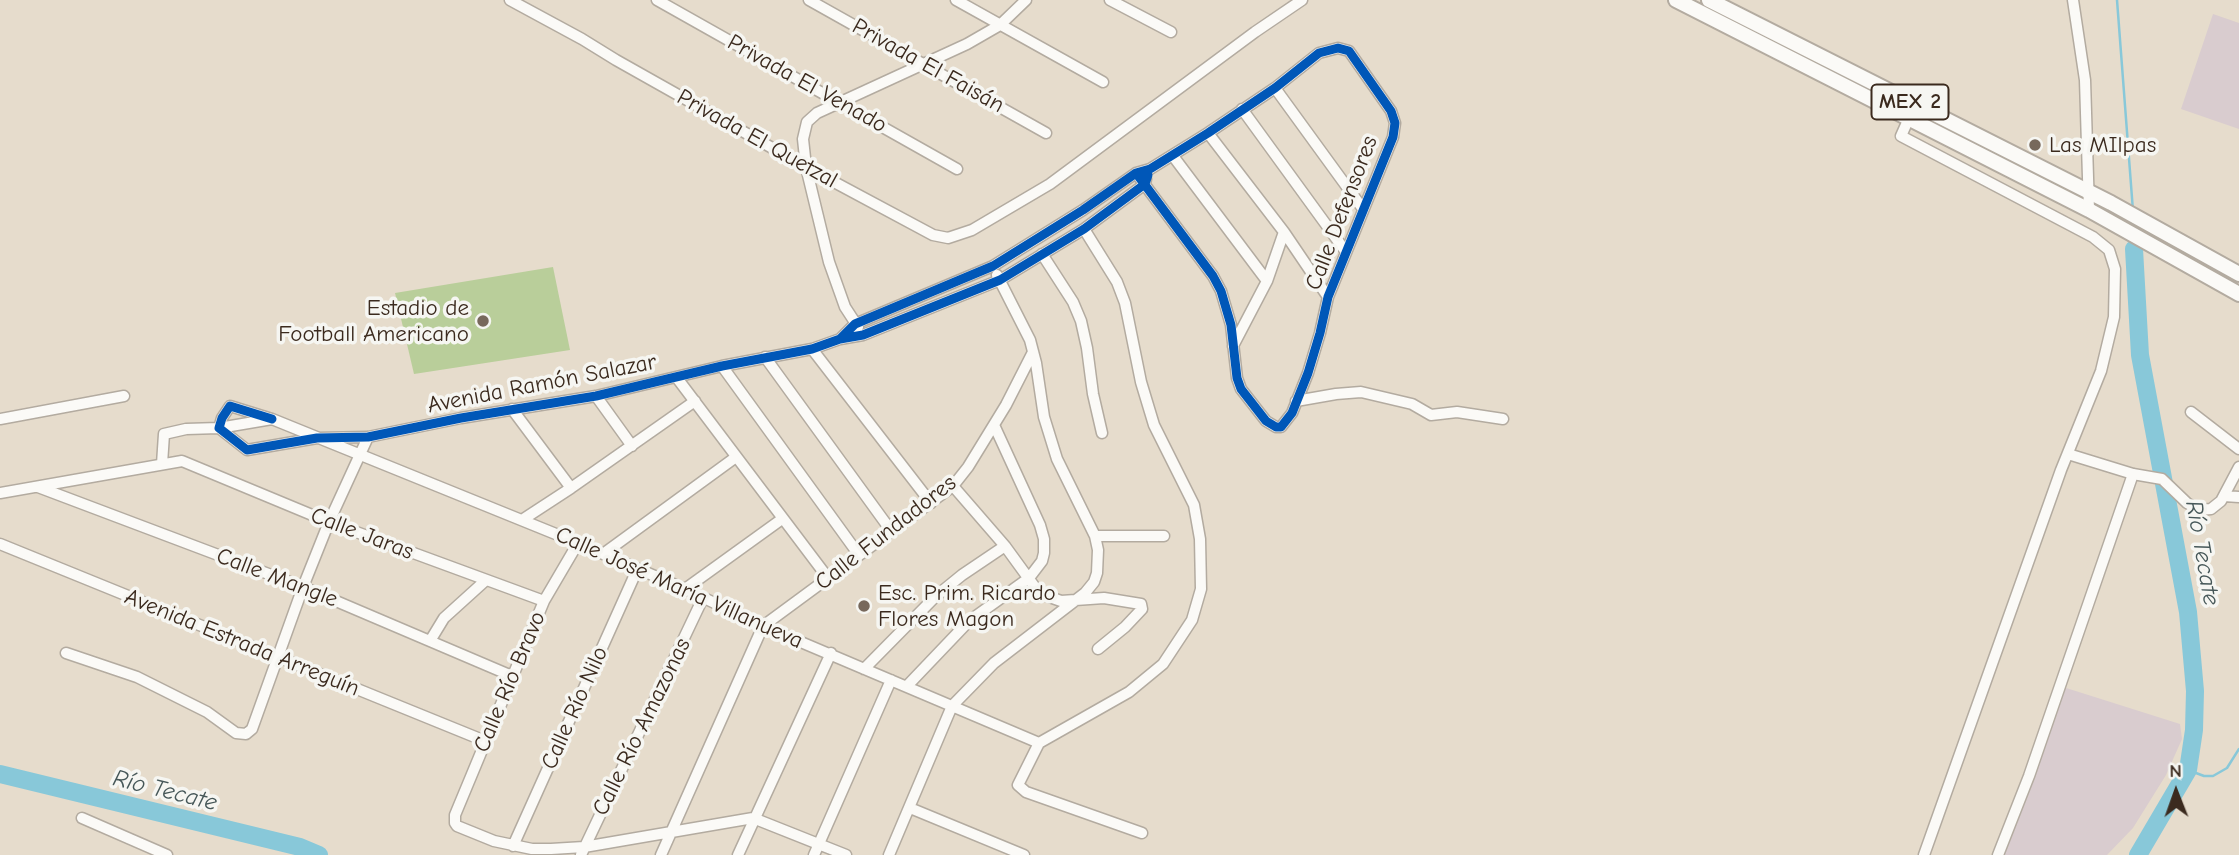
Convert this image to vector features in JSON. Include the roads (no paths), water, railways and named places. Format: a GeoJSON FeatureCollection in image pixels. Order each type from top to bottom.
{"type":"FeatureCollection","features":[{"type":"Feature","properties":{"kind":"highway","name":"MEX 2"},"geometry":{"type":"LineString","coordinates":[[1676,0],[2089,210],[2239,294]]}},
{"type":"Feature","properties":{"kind":"highway","name":"MEX 2"},"geometry":{"type":"LineString","coordinates":[[1709,0],[2111,203],[2239,274]]}},
{"type":"Feature","properties":{"kind":"street","name":"Privada El Quetzal"},"geometry":{"type":"LineString","coordinates":[[510,0],[806,167],[933,236],[948,238],[962,234],[1024,201],[1094,153],[1225,54],[1302,0]]}},
{"type":"Feature","properties":{"kind":"street","name":"Privada El Venado"},"geometry":{"type":"LineString","coordinates":[[657,0],[957,169]]}},
{"type":"Feature","properties":{"kind":"street","name":"Privada El Faisán"},"geometry":{"type":"LineString","coordinates":[[810,0],[1046,133]]}},
{"type":"Feature","properties":{"kind":"street"},"geometry":{"type":"LineString","coordinates":[[956,0],[1104,82]]}},
{"type":"Feature","properties":{"kind":"street"},"geometry":{"type":"LineString","coordinates":[[863,335],[845,307],[835,284],[806,167],[803,139],[807,122],[817,113],[925,64],[1000,25],[1026,0]]}},
{"type":"Feature","properties":{"kind":"street"},"geometry":{"type":"LineString","coordinates":[[1110,0],[1171,32]]}},
{"type":"Feature","properties":{"kind":"street"},"geometry":{"type":"LineString","coordinates":[[2073,0],[2085,80],[2089,210]]}},
{"type":"Feature","properties":{"kind":"street","name":"Avenida Ramón Salazar"},"geometry":{"type":"LineString","coordinates":[[840,339],[855,324],[993,266],[1083,210],[1136,173],[1150,169],[1173,156],[1275,88],[1319,53],[1338,48],[1349,51],[1394,116],[1394,129]]}},
{"type":"Feature","properties":{"kind":"street"},"geometry":{"type":"LineString","coordinates":[[1275,88],[1363,209]]}},
{"type":"Feature","properties":{"kind":"street"},"geometry":{"type":"LineString","coordinates":[[1242,108],[1346,252]]}},
{"type":"Feature","properties":{"kind":"street"},"geometry":{"type":"LineString","coordinates":[[1909,118],[1901,136],[2093,237],[2109,250],[2113,260],[2115,300],[2110,337],[2101,371],[2068,454],[1924,855]]}},
{"type":"Feature","properties":{"kind":"street","name":"Calle Defensores"},"geometry":{"type":"LineString","coordinates":[[1233,346],[1241,389],[1266,421],[1281,427],[1297,401],[1320,333],[1328,297],[1391,146],[1394,129]]}},
{"type":"Feature","properties":{"kind":"street"},"geometry":{"type":"LineString","coordinates":[[1208,133],[1284,232],[1328,297]]}},
{"type":"Feature","properties":{"kind":"street"},"geometry":{"type":"LineString","coordinates":[[1173,156],[1267,281]]}},
{"type":"Feature","properties":{"kind":"street"},"geometry":{"type":"LineString","coordinates":[[1144,184],[1150,169]]}},
{"type":"Feature","properties":{"kind":"street"},"geometry":{"type":"LineString","coordinates":[[1136,173],[1213,276],[1221,291],[1231,325],[1233,346]]}},
{"type":"Feature","properties":{"kind":"street","name":"Avenida Ramón Salazar"},"geometry":{"type":"LineString","coordinates":[[317,439],[272,419],[230,407],[219,428],[247,450],[317,439],[368,437],[596,396],[722,366],[812,349],[840,339],[863,335],[1000,280],[1084,229],[1144,184]]}},
{"type":"Feature","properties":{"kind":"street"},"geometry":{"type":"LineString","coordinates":[[1084,229],[1117,282],[1125,303],[1141,382],[1154,425],[1194,505],[1200,538],[1201,589],[1192,620],[1163,664],[1129,692],[1040,743],[1018,780],[1020,789],[1142,833]]}},
{"type":"Feature","properties":{"kind":"street"},"geometry":{"type":"LineString","coordinates":[[1233,346],[1267,281],[1284,232]]}},
{"type":"Feature","properties":{"kind":"street"},"geometry":{"type":"LineString","coordinates":[[1042,254],[1073,302],[1081,321],[1102,433]]}},
{"type":"Feature","properties":{"kind":"street"},"geometry":{"type":"LineString","coordinates":[[889,855],[952,706],[994,663],[1090,588],[1097,573],[1098,550],[1094,536],[1057,459],[1044,416],[1033,351],[1020,318],[993,266]]}},
{"type":"Feature","properties":{"kind":"street"},"geometry":{"type":"LineString","coordinates":[[812,349],[931,503]]}},
{"type":"Feature","properties":{"kind":"street","name":"Calle Fundadores"},"geometry":{"type":"LineString","coordinates":[[763,626],[953,486],[993,425],[1033,351]]}},
{"type":"Feature","properties":{"kind":"street"},"geometry":{"type":"LineString","coordinates":[[765,357],[892,532]]}},
{"type":"Feature","properties":{"kind":"street"},"geometry":{"type":"LineString","coordinates":[[722,366],[859,555]]}},
{"type":"Feature","properties":{"kind":"street"},"geometry":{"type":"LineString","coordinates":[[677,378],[828,578]]}},
{"type":"Feature","properties":{"kind":"street"},"geometry":{"type":"LineString","coordinates":[[1297,401],[1361,392],[1412,404],[1431,415],[1457,412],[1503,419]]}},
{"type":"Feature","properties":{"kind":"street"},"geometry":{"type":"LineString","coordinates":[[0,419],[124,396]]}},
{"type":"Feature","properties":{"kind":"street"},"geometry":{"type":"LineString","coordinates":[[596,396],[632,446]]}},
{"type":"Feature","properties":{"kind":"street"},"geometry":{"type":"LineString","coordinates":[[522,520],[695,401]]}},
{"type":"Feature","properties":{"kind":"street"},"geometry":{"type":"LineString","coordinates":[[512,409],[571,488]]}},
{"type":"Feature","properties":{"kind":"street"},"geometry":{"type":"LineString","coordinates":[[2191,412],[2239,449]]}},
{"type":"Feature","properties":{"kind":"street"},"geometry":{"type":"LineString","coordinates":[[0,493],[162,464],[163,434],[272,419]]}},
{"type":"Feature","properties":{"kind":"street"},"geometry":{"type":"LineString","coordinates":[[907,686],[970,621],[1029,578],[1042,561],[1044,539],[993,425]]}},
{"type":"Feature","properties":{"kind":"street"},"geometry":{"type":"LineString","coordinates":[[66,653],[137,677],[207,712],[236,733],[246,734],[252,729],[303,587],[368,437]]}},
{"type":"Feature","properties":{"kind":"street","name":"Calle José María Villanueva"},"geometry":{"type":"LineString","coordinates":[[317,439],[578,543],[763,626],[1040,743]]}},
{"type":"Feature","properties":{"kind":"street"},"geometry":{"type":"LineString","coordinates":[[2068,454],[2133,474],[2162,479],[2187,503],[2199,510],[2211,509],[2224,496],[2239,467]]}},
{"type":"Feature","properties":{"kind":"street"},"geometry":{"type":"LineString","coordinates":[[603,554],[736,457]]}},
{"type":"Feature","properties":{"kind":"street","name":"Calle Jaras"},"geometry":{"type":"LineString","coordinates":[[162,464],[183,461],[330,522],[544,601]]}},
{"type":"Feature","properties":{"kind":"street"},"geometry":{"type":"LineString","coordinates":[[1998,855],[2029,776],[2133,474]]}},
{"type":"Feature","properties":{"kind":"street"},"geometry":{"type":"LineString","coordinates":[[953,486],[1005,546],[1037,590],[1061,601],[1104,598],[1141,604],[1142,609],[1098,649]]}},
{"type":"Feature","properties":{"kind":"street","name":"Calle Mangle"},"geometry":{"type":"LineString","coordinates":[[38,487],[303,587],[512,676]]}},
{"type":"Feature","properties":{"kind":"street"},"geometry":{"type":"LineString","coordinates":[[2224,496],[2239,497]]}},
{"type":"Feature","properties":{"kind":"street"},"geometry":{"type":"LineString","coordinates":[[685,589],[782,519]]}},
{"type":"Feature","properties":{"kind":"street"},"geometry":{"type":"LineString","coordinates":[[1094,536],[1164,536]]}},
{"type":"Feature","properties":{"kind":"street","name":"Calle Río Bravo"},"geometry":{"type":"LineString","coordinates":[[513,846],[457,826],[455,815],[544,601],[578,543]]}},
{"type":"Feature","properties":{"kind":"street","name":"Avenida Estrada Arreguín"},"geometry":{"type":"LineString","coordinates":[[0,544],[485,741]]}},
{"type":"Feature","properties":{"kind":"street"},"geometry":{"type":"LineString","coordinates":[[864,668],[936,597],[962,575],[1005,546]]}},
{"type":"Feature","properties":{"kind":"street","name":"Calle Río Nilo"},"geometry":{"type":"LineString","coordinates":[[513,846],[637,570]]}},
{"type":"Feature","properties":{"kind":"street"},"geometry":{"type":"LineString","coordinates":[[430,641],[444,618],[486,580]]}},
{"type":"Feature","properties":{"kind":"street","name":"Calle Río Amazonas"},"geometry":{"type":"LineString","coordinates":[[582,851],[703,598]]}},
{"type":"Feature","properties":{"kind":"street"},"geometry":{"type":"LineString","coordinates":[[661,855],[763,626]]}},
{"type":"Feature","properties":{"kind":"street"},"geometry":{"type":"LineString","coordinates":[[738,855],[831,653]]}},
{"type":"Feature","properties":{"kind":"street"},"geometry":{"type":"LineString","coordinates":[[817,850],[891,680]]}},
{"type":"Feature","properties":{"kind":"street"},"geometry":{"type":"LineString","coordinates":[[910,808],[1024,855]]}},
{"type":"Feature","properties":{"kind":"street"},"geometry":{"type":"LineString","coordinates":[[82,818],[167,855]]}},
{"type":"Feature","properties":{"kind":"street"},"geometry":{"type":"LineString","coordinates":[[513,846],[582,851],[753,818],[817,850],[846,855]]}},
{"type":"Feature","properties":{"kind":"waterway","name":"Río Tecate"},"geometry":{"type":"LineString","coordinates":[[2117,0],[2133,211]]}},
{"type":"Feature","properties":{"kind":"waterway","name":"Río Tecate"},"geometry":{"type":"LineString","coordinates":[[2134,249],[2140,355],[2188,612],[2195,691],[2194,730],[2188,770],[2138,855]]}},
{"type":"Feature","properties":{"kind":"waterway"},"geometry":{"type":"LineString","coordinates":[[2188,770],[2204,776],[2213,776],[2227,768],[2239,749]]}},
{"type":"Feature","properties":{"kind":"waterway","name":"Río Tecate"},"geometry":{"type":"LineString","coordinates":[[0,774],[300,847],[319,855]]}},
{"type":"Feature","properties":{"kind":"place","name":"Las MIlpas"},"geometry":{"type":"Point","coordinates":[2035,145]}},
{"type":"Feature","properties":{"kind":"place","name":"Estadio de Football Americano"},"geometry":{"type":"Point","coordinates":[483,321]}},
{"type":"Feature","properties":{"kind":"place","name":"Esc. Prim. Ricardo Flores Magon"},"geometry":{"type":"Point","coordinates":[864,606]}}]}
